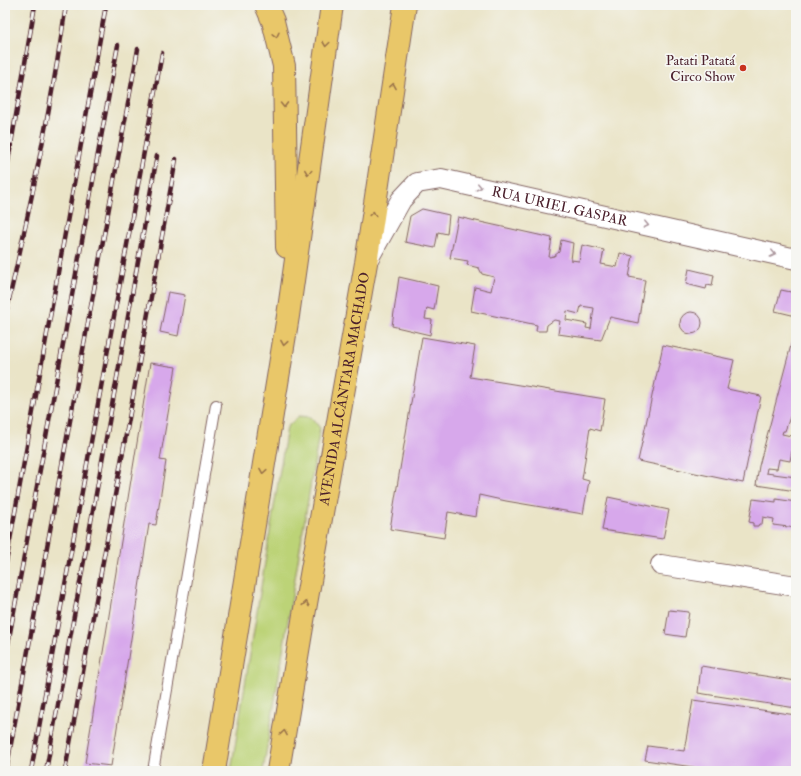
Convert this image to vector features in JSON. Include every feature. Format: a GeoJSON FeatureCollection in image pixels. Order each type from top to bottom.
{"type":"FeatureCollection","features":[{"type":"Feature","properties":{"kind":"highway"},"geometry":{"type":"LineString","coordinates":[[266,5],[273,21],[284,66],[288,316]]}},
{"type":"Feature","properties":{"kind":"highway"},"geometry":{"type":"LineString","coordinates":[[214,771],[288,316],[332,5]]}},
{"type":"Feature","properties":{"kind":"highway","name":"AVENIDA ALCÂNTARA MACHADO"},"geometry":{"type":"LineString","coordinates":[[278,771],[366,263],[406,9]]}},
{"type":"Feature","properties":{"kind":"street","name":"RUA URIEL GASPAR"},"geometry":{"type":"LineString","coordinates":[[366,263],[401,200],[417,183],[441,178],[796,259]]}},
{"type":"Feature","properties":{"kind":"street"},"geometry":{"type":"LineString","coordinates":[[661,565],[796,586]]}},
{"type":"Feature","properties":{"kind":"lane"},"geometry":{"type":"LineString","coordinates":[[153,771],[216,405]]}},
{"type":"Feature","properties":{"kind":"green space"},"geometry":{"type":"Polygon","coordinates":[[[299,416],[311,417],[320,428],[263,771],[231,771],[287,427],[299,416]]]}},
{"type":"Feature","properties":{"kind":"building"},"geometry":{"type":"Polygon","coordinates":[[[422,209],[449,215],[447,234],[438,232],[435,248],[405,242],[410,216],[422,209]]]}},
{"type":"Feature","properties":{"kind":"building"},"geometry":{"type":"Polygon","coordinates":[[[458,217],[552,238],[549,257],[554,256],[559,252],[561,240],[573,243],[571,260],[579,261],[582,245],[604,250],[601,264],[617,267],[620,253],[633,256],[629,277],[645,280],[638,323],[610,317],[601,340],[558,334],[560,321],[554,320],[547,325],[546,331],[536,331],[537,325],[471,311],[475,287],[491,291],[494,277],[482,274],[479,268],[467,265],[468,261],[450,258],[458,217]],[[581,306],[579,314],[567,311],[566,320],[587,324],[586,328],[591,329],[594,308],[581,306]]]}},
{"type":"Feature","properties":{"kind":"building"},"geometry":{"type":"Polygon","coordinates":[[[689,269],[714,275],[712,286],[707,285],[706,289],[686,284],[689,269]]]}},
{"type":"Feature","properties":{"kind":"building"},"geometry":{"type":"Polygon","coordinates":[[[399,277],[438,286],[434,310],[427,308],[425,319],[432,320],[430,335],[392,326],[399,277]]]}},
{"type":"Feature","properties":{"kind":"building"},"geometry":{"type":"Polygon","coordinates":[[[781,290],[796,293],[796,316],[775,311],[781,290]]]}},
{"type":"Feature","properties":{"kind":"building"},"geometry":{"type":"Polygon","coordinates":[[[168,292],[185,295],[178,336],[160,332],[168,292]]]}},
{"type":"Feature","properties":{"kind":"building"},"geometry":{"type":"Polygon","coordinates":[[[691,312],[699,315],[702,323],[699,331],[691,334],[683,331],[680,323],[683,315],[691,312]]]}},
{"type":"Feature","properties":{"kind":"building"},"geometry":{"type":"Polygon","coordinates":[[[795,330],[796,414],[791,414],[785,431],[783,431],[782,434],[796,437],[796,452],[792,451],[790,461],[779,459],[777,469],[767,468],[766,473],[796,477],[796,491],[756,485],[759,466],[795,330]]]}},
{"type":"Feature","properties":{"kind":"building"},"geometry":{"type":"Polygon","coordinates":[[[422,337],[475,346],[470,377],[605,399],[600,431],[590,428],[582,479],[589,481],[583,514],[479,495],[476,517],[448,512],[444,538],[390,529],[422,337]]]}},
{"type":"Feature","properties":{"kind":"building"},"geometry":{"type":"Polygon","coordinates":[[[663,345],[734,360],[727,389],[761,396],[743,483],[638,461],[663,345]]]}},
{"type":"Feature","properties":{"kind":"building"},"geometry":{"type":"Polygon","coordinates":[[[150,363],[176,367],[160,460],[166,461],[156,525],[149,524],[111,766],[85,763],[150,363]]]}},
{"type":"Feature","properties":{"kind":"building"},"geometry":{"type":"Polygon","coordinates":[[[608,497],[669,510],[663,539],[602,530],[608,497]]]}},
{"type":"Feature","properties":{"kind":"building"},"geometry":{"type":"Polygon","coordinates":[[[753,499],[776,502],[776,499],[796,502],[796,528],[773,525],[774,519],[763,517],[762,524],[753,526],[753,523],[749,522],[753,499]]]}},
{"type":"Feature","properties":{"kind":"building"},"geometry":{"type":"Polygon","coordinates":[[[669,610],[689,612],[685,637],[665,634],[669,610]]]}},
{"type":"Feature","properties":{"kind":"building"},"geometry":{"type":"Polygon","coordinates":[[[701,666],[796,681],[796,708],[698,693],[701,666]]]}},
{"type":"Feature","properties":{"kind":"building"},"geometry":{"type":"Polygon","coordinates":[[[693,700],[796,715],[796,771],[720,771],[645,760],[648,746],[684,751],[693,700]]]}},
{"type":"Feature","properties":{"kind":"railway"},"geometry":{"type":"LineString","coordinates":[[5,179],[35,5]]}},
{"type":"Feature","properties":{"kind":"railway"},"geometry":{"type":"LineString","coordinates":[[5,317],[39,162],[54,84],[66,5]]}},
{"type":"Feature","properties":{"kind":"railway"},"geometry":{"type":"LineString","coordinates":[[5,568],[106,5]]}},
{"type":"Feature","properties":{"kind":"railway"},"geometry":{"type":"LineString","coordinates":[[5,660],[118,45]]}},
{"type":"Feature","properties":{"kind":"railway"},"geometry":{"type":"LineString","coordinates":[[6,771],[138,49]]}},
{"type":"Feature","properties":{"kind":"railway"},"geometry":{"type":"LineString","coordinates":[[31,771],[162,53]]}},
{"type":"Feature","properties":{"kind":"railway"},"geometry":{"type":"LineString","coordinates":[[46,771],[157,156]]}},
{"type":"Feature","properties":{"kind":"railway"},"geometry":{"type":"LineString","coordinates":[[65,771],[176,159]]}},
{"type":"Feature","properties":{"kind":"place","name":"Patati Patatá Circo Show"},"geometry":{"type":"Point","coordinates":[743,68]}}]}
